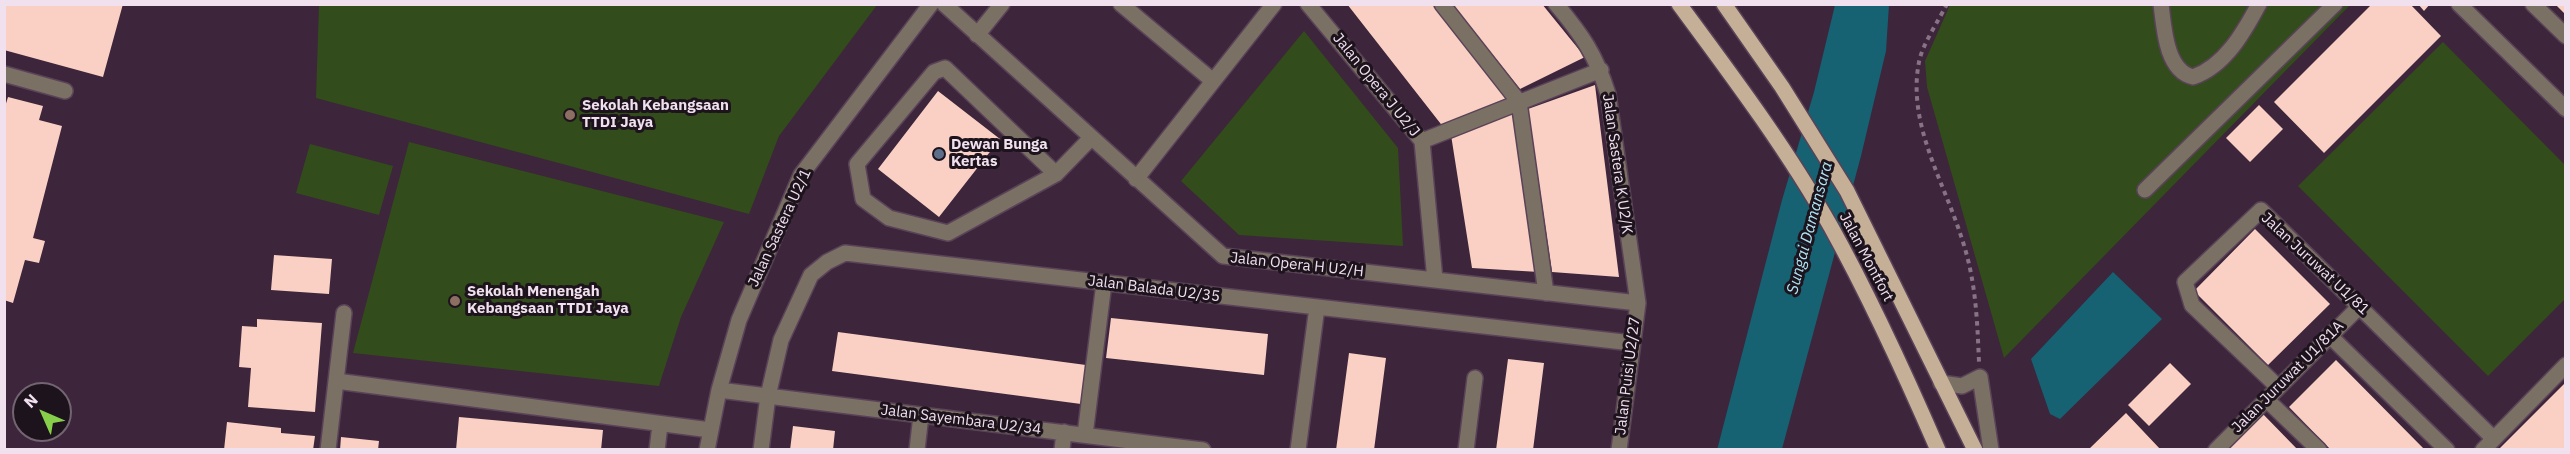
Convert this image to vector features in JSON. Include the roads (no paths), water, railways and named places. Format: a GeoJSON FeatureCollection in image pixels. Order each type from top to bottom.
{"type":"FeatureCollection","features":[{"type":"Feature","properties":{"kind":"main road","name":"Jalan Montfort"},"geometry":{"type":"LineString","coordinates":[[1679,4],[1764,120],[1830,227],[1892,347],[1938,450]]}},
{"type":"Feature","properties":{"kind":"main road","name":"Jalan Montfort"},"geometry":{"type":"LineString","coordinates":[[1724,4],[1782,87],[1847,191],[1975,450]]}},
{"type":"Feature","properties":{"kind":"street","name":"Jalan Sastera U2/1"},"geometry":{"type":"LineString","coordinates":[[707,450],[719,390],[739,320],[801,175],[931,4]]}},
{"type":"Feature","properties":{"kind":"street","name":"Jalan Opera H U2/H"},"geometry":{"type":"LineString","coordinates":[[944,4],[1223,256],[1638,303]]}},
{"type":"Feature","properties":{"kind":"street"},"geometry":{"type":"LineString","coordinates":[[977,35],[1002,4]]}},
{"type":"Feature","properties":{"kind":"street"},"geometry":{"type":"LineString","coordinates":[[1121,4],[1213,81]]}},
{"type":"Feature","properties":{"kind":"street"},"geometry":{"type":"LineString","coordinates":[[1136,179],[1274,4]]}},
{"type":"Feature","properties":{"kind":"street"},"geometry":{"type":"LineString","coordinates":[[1442,4],[1519,102],[1546,293]]}},
{"type":"Feature","properties":{"kind":"street","name":"Jalan Sastera K U2/K"},"geometry":{"type":"LineString","coordinates":[[1556,4],[1583,37],[1600,70],[1608,94],[1638,303]]}},
{"type":"Feature","properties":{"kind":"street"},"geometry":{"type":"LineString","coordinates":[[2161,4],[2174,64],[2186,75],[2193,77],[2211,68],[2241,38],[2259,4]]}},
{"type":"Feature","properties":{"kind":"street"},"geometry":{"type":"LineString","coordinates":[[2145,190],[2335,4]]}},
{"type":"Feature","properties":{"kind":"street"},"geometry":{"type":"LineString","coordinates":[[2458,4],[2565,109]]}},
{"type":"Feature","properties":{"kind":"street"},"geometry":{"type":"LineString","coordinates":[[2533,4],[2565,36]]}},
{"type":"Feature","properties":{"kind":"street","name":"Jalan Opera J U2/J"},"geometry":{"type":"LineString","coordinates":[[1316,7],[1422,141],[1435,280]]}},
{"type":"Feature","properties":{"kind":"street"},"geometry":{"type":"LineString","coordinates":[[1056,174],[945,68],[934,72],[857,164],[863,199],[889,218],[948,233],[1056,174],[1091,138]]}},
{"type":"Feature","properties":{"kind":"street"},"geometry":{"type":"LineString","coordinates":[[1422,141],[1600,70]]}},
{"type":"Feature","properties":{"kind":"street"},"geometry":{"type":"LineString","coordinates":[[4,74],[65,91]]}},
{"type":"Feature","properties":{"kind":"street","name":"Jalan Juruwat U1/81"},"geometry":{"type":"LineString","coordinates":[[2278,387],[2192,305],[2185,282],[2261,210],[2360,306],[2488,444]]}},
{"type":"Feature","properties":{"kind":"street","name":"Jalan Balada U2/35"},"geometry":{"type":"LineString","coordinates":[[761,450],[768,396],[781,340],[811,275],[827,262],[845,253],[1632,343]]}},
{"type":"Feature","properties":{"kind":"street"},"geometry":{"type":"LineString","coordinates":[[1085,435],[1104,283]]}},
{"type":"Feature","properties":{"kind":"street","name":"Jalan Puisi U2/27"},"geometry":{"type":"LineString","coordinates":[[1619,450],[1638,303]]}},
{"type":"Feature","properties":{"kind":"street","name":"Jalan Juruwat U1/81A"},"geometry":{"type":"LineString","coordinates":[[2216,450],[2360,306]]}},
{"type":"Feature","properties":{"kind":"street"},"geometry":{"type":"LineString","coordinates":[[1298,450],[1317,307]]}},
{"type":"Feature","properties":{"kind":"street"},"geometry":{"type":"LineString","coordinates":[[328,450],[344,313]]}},
{"type":"Feature","properties":{"kind":"street"},"geometry":{"type":"LineString","coordinates":[[2330,335],[2447,450]]}},
{"type":"Feature","properties":{"kind":"street"},"geometry":{"type":"LineString","coordinates":[[2488,444],[2565,365]]}},
{"type":"Feature","properties":{"kind":"street"},"geometry":{"type":"LineString","coordinates":[[1941,382],[1962,386],[1980,377],[1991,450]]}},
{"type":"Feature","properties":{"kind":"street"},"geometry":{"type":"LineString","coordinates":[[1466,450],[1475,378]]}},
{"type":"Feature","properties":{"kind":"street"},"geometry":{"type":"LineString","coordinates":[[336,381],[710,430]]}},
{"type":"Feature","properties":{"kind":"street","name":"Jalan Sayembara U2/34"},"geometry":{"type":"LineString","coordinates":[[719,390],[1203,450]]}},
{"type":"Feature","properties":{"kind":"street"},"geometry":{"type":"LineString","coordinates":[[2266,399],[2319,450]]}},
{"type":"Feature","properties":{"kind":"street"},"geometry":{"type":"LineString","coordinates":[[917,450],[921,415]]}},
{"type":"Feature","properties":{"kind":"street"},"geometry":{"type":"LineString","coordinates":[[657,450],[660,425]]}},
{"type":"Feature","properties":{"kind":"street"},"geometry":{"type":"LineString","coordinates":[[1062,450],[1064,432]]}},
{"type":"Feature","properties":{"kind":"water","name":"Sungai Damansara"},"geometry":{"type":"Polygon","coordinates":[[[1835,5],[1889,5],[1886,51],[1861,156],[1782,449],[1717,450],[1782,200],[1814,92],[1835,5]]]}},
{"type":"Feature","properties":{"kind":"water"},"geometry":{"type":"Polygon","coordinates":[[[2113,272],[2162,319],[2060,419],[2050,414],[2031,359],[2113,272]]]}},
{"type":"Feature","properties":{"kind":"place","name":"Sekolah Kebangsaan TTDI Jaya"},"geometry":{"type":"Point","coordinates":[570,115]}},
{"type":"Feature","properties":{"kind":"place","name":"Dewan Bunga Kertas"},"geometry":{"type":"Point","coordinates":[939,154]}},
{"type":"Feature","properties":{"kind":"place","name":"Sekolah Menengah Kebangsaan TTDI Jaya"},"geometry":{"type":"Point","coordinates":[455,301]}}]}
